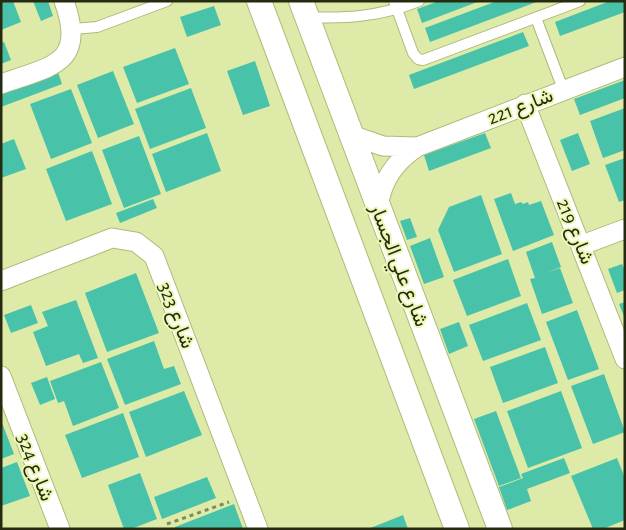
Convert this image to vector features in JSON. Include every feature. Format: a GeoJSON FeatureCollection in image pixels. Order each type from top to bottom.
{"type":"FeatureCollection","features":[{"type":"Feature","properties":{"kind":"street"},"geometry":{"type":"LineString","coordinates":[[1,84],[55,64],[63,58],[73,40],[73,29],[64,1]]}},
{"type":"Feature","properties":{"kind":"street","name":"شارع علي الجسار"},"geometry":{"type":"LineString","coordinates":[[259,1],[455,521]]}},
{"type":"Feature","properties":{"kind":"street","name":"شارع علي الجسار"},"geometry":{"type":"LineString","coordinates":[[304,9],[500,529]]}},
{"type":"Feature","properties":{"kind":"street","name":"شارع 221"},"geometry":{"type":"LineString","coordinates":[[378,207],[380,194],[391,170],[407,153],[417,147],[625,67]]}},
{"type":"Feature","properties":{"kind":"street","name":"شارع 219"},"geometry":{"type":"LineString","coordinates":[[525,104],[625,358]]}},
{"type":"Feature","properties":{"kind":"street","name":"شارع 221"},"geometry":{"type":"LineString","coordinates":[[352,135],[383,146],[417,147]]}},
{"type":"Feature","properties":{"kind":"street"},"geometry":{"type":"LineString","coordinates":[[582,245],[625,229]]}},
{"type":"Feature","properties":{"kind":"street","name":"شارع 323"},"geometry":{"type":"LineString","coordinates":[[1,281],[112,238],[136,242],[154,256],[258,529]]}},
{"type":"Feature","properties":{"kind":"street","name":"شارع 324"},"geometry":{"type":"LineString","coordinates":[[1,376],[60,529]]}},
{"type":"Feature","properties":{"kind":"street"},"geometry":{"type":"LineString","coordinates":[[455,521],[471,515],[484,507],[489,501]]}},
{"type":"Feature","properties":{"kind":"lane"},"geometry":{"type":"LineString","coordinates":[[73,29],[97,27],[168,1]]}},
{"type":"Feature","properties":{"kind":"lane"},"geometry":{"type":"LineString","coordinates":[[304,9],[367,16],[396,6],[420,1]]}},
{"type":"Feature","properties":{"kind":"lane"},"geometry":{"type":"LineString","coordinates":[[396,6],[413,53],[418,59],[423,60],[580,1]]}},
{"type":"Feature","properties":{"kind":"lane"},"geometry":{"type":"LineString","coordinates":[[536,18],[564,89]]}},
{"type":"Feature","properties":{"kind":"path"},"geometry":{"type":"LineString","coordinates":[[167,524],[246,496]]}},
{"type":"Feature","properties":{"kind":"building"},"geometry":{"type":"Polygon","coordinates":[[[1,1],[13,1],[21,22],[1,30],[1,1]]]}},
{"type":"Feature","properties":{"kind":"building"},"geometry":{"type":"Polygon","coordinates":[[[33,1],[48,1],[53,16],[41,21],[33,1]]]}},
{"type":"Feature","properties":{"kind":"building"},"geometry":{"type":"Polygon","coordinates":[[[439,1],[480,1],[422,23],[417,9],[439,1]]]}},
{"type":"Feature","properties":{"kind":"building"},"geometry":{"type":"Polygon","coordinates":[[[497,1],[539,1],[430,42],[425,28],[497,1]]]}},
{"type":"Feature","properties":{"kind":"building"},"geometry":{"type":"Polygon","coordinates":[[[610,1],[625,1],[625,12],[560,36],[555,22],[610,1]]]}},
{"type":"Feature","properties":{"kind":"building"},"geometry":{"type":"Polygon","coordinates":[[[214,6],[221,25],[187,37],[180,17],[214,6]]]}},
{"type":"Feature","properties":{"kind":"building"},"geometry":{"type":"Polygon","coordinates":[[[523,32],[529,46],[414,89],[409,75],[523,32]]]}},
{"type":"Feature","properties":{"kind":"building"},"geometry":{"type":"Polygon","coordinates":[[[4,42],[11,60],[1,64],[1,43],[4,42]]]}},
{"type":"Feature","properties":{"kind":"building"},"geometry":{"type":"Polygon","coordinates":[[[175,48],[189,84],[137,103],[123,67],[175,48]]]}},
{"type":"Feature","properties":{"kind":"building"},"geometry":{"type":"Polygon","coordinates":[[[255,61],[270,106],[243,115],[227,71],[255,61]]]}},
{"type":"Feature","properties":{"kind":"building"},"geometry":{"type":"Polygon","coordinates":[[[113,71],[134,124],[98,138],[77,85],[113,71]]]}},
{"type":"Feature","properties":{"kind":"building"},"geometry":{"type":"Polygon","coordinates":[[[58,72],[62,84],[1,107],[1,94],[58,72]]]}},
{"type":"Feature","properties":{"kind":"building"},"geometry":{"type":"Polygon","coordinates":[[[625,80],[625,98],[580,115],[574,99],[625,80]]]}},
{"type":"Feature","properties":{"kind":"building"},"geometry":{"type":"Polygon","coordinates":[[[191,88],[206,128],[150,149],[135,109],[191,88]]]}},
{"type":"Feature","properties":{"kind":"building"},"geometry":{"type":"Polygon","coordinates":[[[71,89],[92,143],[51,159],[30,104],[71,89]]]}},
{"type":"Feature","properties":{"kind":"building"},"geometry":{"type":"Polygon","coordinates":[[[625,108],[625,150],[603,158],[590,121],[625,108]]]}},
{"type":"Feature","properties":{"kind":"building"},"geometry":{"type":"Polygon","coordinates":[[[207,133],[221,171],[166,192],[152,154],[207,133]]]}},
{"type":"Feature","properties":{"kind":"building"},"geometry":{"type":"Polygon","coordinates":[[[485,133],[491,148],[429,171],[424,155],[485,133]]]}},
{"type":"Feature","properties":{"kind":"building"},"geometry":{"type":"Polygon","coordinates":[[[578,133],[590,164],[572,171],[560,140],[578,133]]]}},
{"type":"Feature","properties":{"kind":"building"},"geometry":{"type":"Polygon","coordinates":[[[139,136],[161,194],[124,208],[102,150],[139,136]]]}},
{"type":"Feature","properties":{"kind":"building"},"geometry":{"type":"Polygon","coordinates":[[[14,139],[26,169],[1,178],[1,144],[14,139]]]}},
{"type":"Feature","properties":{"kind":"building"},"geometry":{"type":"Polygon","coordinates":[[[92,151],[112,204],[66,221],[46,169],[92,151]]]}},
{"type":"Feature","properties":{"kind":"building"},"geometry":{"type":"Polygon","coordinates":[[[625,158],[625,200],[619,202],[605,165],[625,158]]]}},
{"type":"Feature","properties":{"kind":"building"},"geometry":{"type":"Polygon","coordinates":[[[511,193],[515,204],[528,202],[529,205],[541,201],[554,235],[513,251],[494,199],[511,193]]]}},
{"type":"Feature","properties":{"kind":"building"},"geometry":{"type":"Polygon","coordinates":[[[481,195],[502,254],[454,272],[438,230],[449,207],[481,195]]]}},
{"type":"Feature","properties":{"kind":"building"},"geometry":{"type":"Polygon","coordinates":[[[153,199],[157,208],[120,223],[116,213],[153,199]]]}},
{"type":"Feature","properties":{"kind":"building"},"geometry":{"type":"Polygon","coordinates":[[[410,218],[417,237],[407,240],[400,221],[410,218]]]}},
{"type":"Feature","properties":{"kind":"building"},"geometry":{"type":"Polygon","coordinates":[[[430,238],[444,277],[424,284],[410,246],[430,238]]]}},
{"type":"Feature","properties":{"kind":"building"},"geometry":{"type":"Polygon","coordinates":[[[552,242],[561,267],[545,273],[560,268],[573,303],[542,314],[530,279],[535,278],[526,252],[552,242]]]}},
{"type":"Feature","properties":{"kind":"building"},"geometry":{"type":"Polygon","coordinates":[[[508,259],[521,296],[467,316],[453,280],[508,259]]]}},
{"type":"Feature","properties":{"kind":"building"},"geometry":{"type":"Polygon","coordinates":[[[622,264],[625,271],[625,290],[617,293],[608,269],[622,264]]]}},
{"type":"Feature","properties":{"kind":"building"},"geometry":{"type":"Polygon","coordinates":[[[136,273],[159,333],[107,352],[85,293],[136,273]]]}},
{"type":"Feature","properties":{"kind":"building"},"geometry":{"type":"Polygon","coordinates":[[[76,300],[98,358],[83,363],[79,354],[46,366],[33,332],[48,326],[42,312],[76,300]]]}},
{"type":"Feature","properties":{"kind":"building"},"geometry":{"type":"Polygon","coordinates":[[[625,302],[625,319],[619,304],[625,302]]]}},
{"type":"Feature","properties":{"kind":"building"},"geometry":{"type":"Polygon","coordinates":[[[527,303],[541,340],[483,361],[469,325],[527,303]]]}},
{"type":"Feature","properties":{"kind":"building"},"geometry":{"type":"Polygon","coordinates":[[[31,305],[38,323],[11,333],[4,315],[31,305]]]}},
{"type":"Feature","properties":{"kind":"building"},"geometry":{"type":"Polygon","coordinates":[[[577,310],[599,369],[568,380],[546,322],[577,310]]]}},
{"type":"Feature","properties":{"kind":"building"},"geometry":{"type":"Polygon","coordinates":[[[459,322],[468,346],[449,354],[440,329],[459,322]]]}},
{"type":"Feature","properties":{"kind":"building"},"geometry":{"type":"Polygon","coordinates":[[[154,341],[164,369],[174,366],[181,384],[125,405],[107,359],[154,341]]]}},
{"type":"Feature","properties":{"kind":"building"},"geometry":{"type":"Polygon","coordinates":[[[545,347],[558,383],[503,403],[490,367],[545,347]]]}},
{"type":"Feature","properties":{"kind":"building"},"geometry":{"type":"Polygon","coordinates":[[[101,362],[119,408],[73,426],[64,401],[58,403],[50,381],[101,362]]]}},
{"type":"Feature","properties":{"kind":"building"},"geometry":{"type":"Polygon","coordinates":[[[604,374],[625,432],[593,444],[571,386],[604,374]]]}},
{"type":"Feature","properties":{"kind":"building"},"geometry":{"type":"Polygon","coordinates":[[[47,377],[55,399],[40,405],[31,383],[47,377]]]}},
{"type":"Feature","properties":{"kind":"building"},"geometry":{"type":"Polygon","coordinates":[[[184,391],[202,435],[146,457],[129,412],[184,391]]]}},
{"type":"Feature","properties":{"kind":"building"},"geometry":{"type":"Polygon","coordinates":[[[561,391],[582,448],[528,468],[507,411],[561,391]]]}},
{"type":"Feature","properties":{"kind":"building"},"geometry":{"type":"Polygon","coordinates":[[[496,411],[521,478],[499,486],[474,419],[496,411]]]}},
{"type":"Feature","properties":{"kind":"building"},"geometry":{"type":"Polygon","coordinates":[[[123,413],[139,457],[82,478],[65,435],[123,413]]]}},
{"type":"Feature","properties":{"kind":"building"},"geometry":{"type":"Polygon","coordinates":[[[1,420],[14,454],[1,459],[1,420]]]}},
{"type":"Feature","properties":{"kind":"building"},"geometry":{"type":"Polygon","coordinates":[[[564,458],[570,473],[527,489],[531,501],[507,510],[499,487],[523,478],[521,474],[564,458]]]}},
{"type":"Feature","properties":{"kind":"building"},"geometry":{"type":"Polygon","coordinates":[[[617,458],[625,478],[625,520],[603,529],[593,529],[571,476],[617,458]]]}},
{"type":"Feature","properties":{"kind":"building"},"geometry":{"type":"Polygon","coordinates":[[[17,462],[30,496],[1,506],[1,468],[17,462]]]}},
{"type":"Feature","properties":{"kind":"building"},"geometry":{"type":"Polygon","coordinates":[[[140,473],[157,519],[131,529],[124,529],[108,485],[140,473]]]}},
{"type":"Feature","properties":{"kind":"building"},"geometry":{"type":"Polygon","coordinates":[[[207,477],[216,498],[162,519],[154,497],[207,477]]]}},
{"type":"Feature","properties":{"kind":"building"},"geometry":{"type":"Polygon","coordinates":[[[234,504],[243,529],[175,529],[175,527],[234,504]]]}},
{"type":"Feature","properties":{"kind":"building"},"geometry":{"type":"Polygon","coordinates":[[[403,515],[408,529],[368,529],[403,515]]]}}]}
